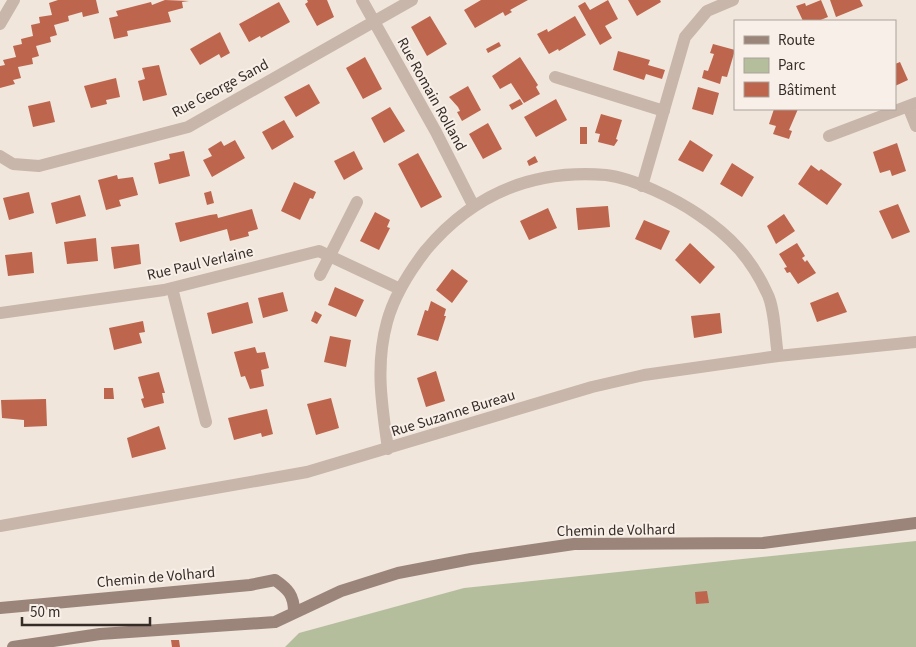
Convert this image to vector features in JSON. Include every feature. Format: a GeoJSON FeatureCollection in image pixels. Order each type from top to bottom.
{"type":"FeatureCollection","features":[{"type":"Feature","properties":{"kind":"street"},"geometry":{"type":"LineString","coordinates":[[0,24],[14,0]]}},
{"type":"Feature","properties":{"kind":"street","name":"Rue Romain Rolland"},"geometry":{"type":"LineString","coordinates":[[362,0],[473,205]]}},
{"type":"Feature","properties":{"kind":"street","name":"Rue George Sand"},"geometry":{"type":"LineString","coordinates":[[0,156],[13,164],[39,166],[188,127],[412,0]]}},
{"type":"Feature","properties":{"kind":"street"},"geometry":{"type":"LineString","coordinates":[[642,186],[685,37],[707,11],[733,0]]}},
{"type":"Feature","properties":{"kind":"street"},"geometry":{"type":"LineString","coordinates":[[555,77],[664,111]]}},
{"type":"Feature","properties":{"kind":"street"},"geometry":{"type":"LineString","coordinates":[[829,136],[912,104],[916,126]]}},
{"type":"Feature","properties":{"kind":"street"},"geometry":{"type":"LineString","coordinates":[[388,450],[379,383],[386,323],[400,289],[419,259],[445,228],[473,205],[507,188],[561,175],[608,175],[681,202],[725,233],[744,253],[768,294],[778,356]]}},
{"type":"Feature","properties":{"kind":"street"},"geometry":{"type":"LineString","coordinates":[[320,275],[356,202]]}},
{"type":"Feature","properties":{"kind":"street","name":"Rue Paul Verlaine"},"geometry":{"type":"LineString","coordinates":[[0,313],[172,288],[319,251],[400,289]]}},
{"type":"Feature","properties":{"kind":"street"},"geometry":{"type":"LineString","coordinates":[[172,288],[206,422]]}},
{"type":"Feature","properties":{"kind":"street","name":"Rue Suzanne Bureau"},"geometry":{"type":"LineString","coordinates":[[0,526],[307,472],[388,450],[592,387],[644,374],[778,356],[916,342]]}},
{"type":"Feature","properties":{"kind":"street","name":"Chemin de Volhard"},"geometry":{"type":"LineString","coordinates":[[13,647],[100,634],[275,622],[341,591],[398,573],[481,557],[574,544],[762,543],[916,523]]}},
{"type":"Feature","properties":{"kind":"street","name":"Chemin de Volhard"},"geometry":{"type":"LineString","coordinates":[[0,608],[241,586],[275,580],[288,589],[294,600],[294,612]]}},
{"type":"Feature","properties":{"kind":"green space"},"geometry":{"type":"Polygon","coordinates":[[[916,541],[916,647],[285,647],[299,633],[464,588],[916,541]]]}},
{"type":"Feature","properties":{"kind":"building"},"geometry":{"type":"Polygon","coordinates":[[[58,0],[96,0],[99,13],[83,17],[82,12],[68,16],[69,21],[54,25],[57,35],[50,37],[51,42],[36,46],[39,56],[32,58],[33,64],[18,67],[21,78],[13,80],[15,84],[0,88],[0,66],[5,65],[3,60],[16,57],[13,46],[22,44],[21,39],[33,36],[31,25],[40,23],[39,17],[52,15],[49,3],[58,0]]]}},
{"type":"Feature","properties":{"kind":"building"},"geometry":{"type":"Polygon","coordinates":[[[165,0],[189,1],[182,2],[183,8],[168,12],[171,22],[127,31],[128,36],[114,39],[109,18],[118,16],[116,11],[151,2],[152,5],[165,0]]]}},
{"type":"Feature","properties":{"kind":"building"},"geometry":{"type":"Polygon","coordinates":[[[307,0],[327,0],[334,17],[317,26],[305,4],[308,2],[307,0]]]}},
{"type":"Feature","properties":{"kind":"building"},"geometry":{"type":"Polygon","coordinates":[[[481,0],[528,0],[510,10],[512,12],[505,16],[503,12],[475,28],[464,10],[481,0]]]}},
{"type":"Feature","properties":{"kind":"building"},"geometry":{"type":"Polygon","coordinates":[[[608,0],[618,19],[605,26],[612,38],[600,45],[578,6],[585,2],[590,10],[608,0]]]}},
{"type":"Feature","properties":{"kind":"building"},"geometry":{"type":"Polygon","coordinates":[[[628,0],[660,0],[661,2],[637,16],[628,0]]]}},
{"type":"Feature","properties":{"kind":"building"},"geometry":{"type":"Polygon","coordinates":[[[821,0],[828,17],[820,20],[803,20],[796,6],[805,3],[806,6],[821,0]]]}},
{"type":"Feature","properties":{"kind":"building"},"geometry":{"type":"Polygon","coordinates":[[[830,0],[860,0],[863,6],[836,17],[830,0]]]}},
{"type":"Feature","properties":{"kind":"building"},"geometry":{"type":"Polygon","coordinates":[[[279,2],[290,22],[261,38],[260,36],[249,42],[239,24],[279,2]]]}},
{"type":"Feature","properties":{"kind":"building"},"geometry":{"type":"Polygon","coordinates":[[[430,16],[447,44],[427,56],[411,27],[430,16]]]}},
{"type":"Feature","properties":{"kind":"building"},"geometry":{"type":"Polygon","coordinates":[[[575,16],[586,35],[559,51],[558,49],[549,54],[537,34],[547,29],[548,32],[575,16]]]}},
{"type":"Feature","properties":{"kind":"building"},"geometry":{"type":"Polygon","coordinates":[[[220,32],[230,53],[221,58],[219,54],[200,65],[190,49],[220,32]]]}},
{"type":"Feature","properties":{"kind":"building"},"geometry":{"type":"Polygon","coordinates":[[[499,42],[501,46],[488,53],[486,49],[499,42]]]}},
{"type":"Feature","properties":{"kind":"building"},"geometry":{"type":"Polygon","coordinates":[[[713,44],[734,50],[727,77],[722,76],[720,84],[702,78],[704,70],[708,71],[714,54],[710,53],[713,44]]]}},
{"type":"Feature","properties":{"kind":"building"},"geometry":{"type":"Polygon","coordinates":[[[618,51],[650,60],[648,65],[665,70],[662,79],[646,74],[644,80],[613,70],[618,51]]]}},
{"type":"Feature","properties":{"kind":"building"},"geometry":{"type":"Polygon","coordinates":[[[365,57],[382,89],[363,99],[346,68],[365,57]]]}},
{"type":"Feature","properties":{"kind":"building"},"geometry":{"type":"Polygon","coordinates":[[[520,57],[538,85],[536,87],[540,94],[524,103],[511,83],[500,89],[492,76],[520,57]]]}},
{"type":"Feature","properties":{"kind":"building"},"geometry":{"type":"Polygon","coordinates":[[[900,62],[908,80],[896,86],[896,64],[900,62]]]}},
{"type":"Feature","properties":{"kind":"building"},"geometry":{"type":"Polygon","coordinates":[[[159,65],[167,95],[143,101],[138,81],[145,79],[142,68],[159,65]]]}},
{"type":"Feature","properties":{"kind":"building"},"geometry":{"type":"Polygon","coordinates":[[[116,78],[120,97],[106,100],[107,104],[91,108],[84,86],[116,78]]]}},
{"type":"Feature","properties":{"kind":"building"},"geometry":{"type":"Polygon","coordinates":[[[309,84],[320,103],[296,117],[284,97],[309,84]]]}},
{"type":"Feature","properties":{"kind":"building"},"geometry":{"type":"Polygon","coordinates":[[[468,86],[481,110],[462,121],[457,112],[460,111],[458,107],[449,97],[468,86]]]}},
{"type":"Feature","properties":{"kind":"building"},"geometry":{"type":"Polygon","coordinates":[[[698,87],[719,93],[713,115],[692,109],[698,87]]]}},
{"type":"Feature","properties":{"kind":"building"},"geometry":{"type":"Polygon","coordinates":[[[520,99],[523,104],[512,110],[509,105],[520,99]]]}},
{"type":"Feature","properties":{"kind":"building"},"geometry":{"type":"Polygon","coordinates":[[[556,99],[567,120],[536,137],[524,117],[556,99]]]}},
{"type":"Feature","properties":{"kind":"building"},"geometry":{"type":"Polygon","coordinates":[[[50,101],[55,122],[33,127],[28,106],[50,101]]]}},
{"type":"Feature","properties":{"kind":"building"},"geometry":{"type":"Polygon","coordinates":[[[390,107],[405,131],[384,143],[371,118],[390,107]]]}},
{"type":"Feature","properties":{"kind":"building"},"geometry":{"type":"Polygon","coordinates":[[[774,110],[798,110],[789,130],[792,131],[789,139],[773,134],[776,126],[769,124],[774,110]]]}},
{"type":"Feature","properties":{"kind":"building"},"geometry":{"type":"Polygon","coordinates":[[[601,114],[622,120],[616,139],[618,140],[614,146],[598,142],[600,134],[595,133],[601,114]]]}},
{"type":"Feature","properties":{"kind":"building"},"geometry":{"type":"Polygon","coordinates":[[[284,120],[294,137],[272,150],[262,132],[284,120]]]}},
{"type":"Feature","properties":{"kind":"building"},"geometry":{"type":"Polygon","coordinates":[[[488,123],[502,149],[483,159],[469,134],[488,123]]]}},
{"type":"Feature","properties":{"kind":"building"},"geometry":{"type":"Polygon","coordinates":[[[580,127],[587,127],[587,144],[580,144],[580,127]]]}},
{"type":"Feature","properties":{"kind":"building"},"geometry":{"type":"Polygon","coordinates":[[[235,140],[245,158],[212,177],[203,160],[212,156],[208,149],[221,141],[224,146],[235,140]]]}},
{"type":"Feature","properties":{"kind":"building"},"geometry":{"type":"Polygon","coordinates":[[[690,140],[713,155],[703,172],[678,160],[690,140]]]}},
{"type":"Feature","properties":{"kind":"building"},"geometry":{"type":"Polygon","coordinates":[[[897,143],[906,171],[892,176],[890,170],[880,173],[873,152],[897,143]]]}},
{"type":"Feature","properties":{"kind":"building"},"geometry":{"type":"Polygon","coordinates":[[[184,151],[190,176],[159,184],[154,163],[170,159],[169,154],[184,151]]]}},
{"type":"Feature","properties":{"kind":"building"},"geometry":{"type":"Polygon","coordinates":[[[354,151],[363,169],[344,180],[334,161],[354,151]]]}},
{"type":"Feature","properties":{"kind":"building"},"geometry":{"type":"Polygon","coordinates":[[[418,153],[442,197],[421,208],[398,164],[418,153]]]}},
{"type":"Feature","properties":{"kind":"building"},"geometry":{"type":"Polygon","coordinates":[[[535,156],[538,162],[529,166],[527,161],[535,156]]]}},
{"type":"Feature","properties":{"kind":"building"},"geometry":{"type":"Polygon","coordinates":[[[732,163],[754,177],[742,197],[720,184],[732,163]]]}},
{"type":"Feature","properties":{"kind":"building"},"geometry":{"type":"Polygon","coordinates":[[[811,165],[819,171],[821,169],[842,184],[827,205],[798,184],[811,165]]]}},
{"type":"Feature","properties":{"kind":"building"},"geometry":{"type":"Polygon","coordinates":[[[117,175],[118,179],[133,177],[138,195],[119,200],[121,206],[106,210],[98,180],[117,175]]]}},
{"type":"Feature","properties":{"kind":"building"},"geometry":{"type":"Polygon","coordinates":[[[294,182],[316,192],[313,199],[310,198],[300,220],[281,211],[294,182]]]}},
{"type":"Feature","properties":{"kind":"building"},"geometry":{"type":"Polygon","coordinates":[[[211,191],[214,203],[207,205],[204,193],[211,191]]]}},
{"type":"Feature","properties":{"kind":"building"},"geometry":{"type":"Polygon","coordinates":[[[29,192],[34,213],[9,220],[3,198],[29,192]]]}},
{"type":"Feature","properties":{"kind":"building"},"geometry":{"type":"Polygon","coordinates":[[[80,195],[86,216],[56,224],[51,203],[80,195]]]}},
{"type":"Feature","properties":{"kind":"building"},"geometry":{"type":"Polygon","coordinates":[[[898,204],[910,232],[892,239],[879,211],[898,204]]]}},
{"type":"Feature","properties":{"kind":"building"},"geometry":{"type":"Polygon","coordinates":[[[608,206],[610,227],[578,230],[576,208],[608,206]]]}},
{"type":"Feature","properties":{"kind":"building"},"geometry":{"type":"Polygon","coordinates":[[[548,208],[557,228],[529,240],[520,221],[548,208]]]}},
{"type":"Feature","properties":{"kind":"building"},"geometry":{"type":"Polygon","coordinates":[[[252,209],[258,229],[248,232],[249,236],[230,241],[227,229],[180,242],[175,223],[217,214],[218,218],[252,209]]]}},
{"type":"Feature","properties":{"kind":"building"},"geometry":{"type":"Polygon","coordinates":[[[375,212],[390,220],[387,227],[390,228],[379,250],[360,241],[375,212]]]}},
{"type":"Feature","properties":{"kind":"building"},"geometry":{"type":"Polygon","coordinates":[[[784,214],[795,231],[776,244],[767,226],[784,214]]]}},
{"type":"Feature","properties":{"kind":"building"},"geometry":{"type":"Polygon","coordinates":[[[644,220],[670,231],[661,250],[635,239],[644,220]]]}},
{"type":"Feature","properties":{"kind":"building"},"geometry":{"type":"Polygon","coordinates":[[[96,238],[98,261],[67,264],[64,242],[96,238]]]}},
{"type":"Feature","properties":{"kind":"building"},"geometry":{"type":"Polygon","coordinates":[[[690,243],[715,267],[700,284],[675,260],[690,243]]]}},
{"type":"Feature","properties":{"kind":"building"},"geometry":{"type":"Polygon","coordinates":[[[797,243],[805,256],[802,258],[805,262],[807,260],[816,273],[798,284],[790,272],[787,273],[784,268],[787,267],[779,254],[797,243]]]}},
{"type":"Feature","properties":{"kind":"building"},"geometry":{"type":"Polygon","coordinates":[[[139,244],[141,264],[114,269],[111,247],[139,244]]]}},
{"type":"Feature","properties":{"kind":"building"},"geometry":{"type":"Polygon","coordinates":[[[32,252],[34,273],[8,276],[5,255],[32,252]]]}},
{"type":"Feature","properties":{"kind":"building"},"geometry":{"type":"Polygon","coordinates":[[[452,269],[468,281],[452,303],[436,290],[452,269]]]}},
{"type":"Feature","properties":{"kind":"building"},"geometry":{"type":"Polygon","coordinates":[[[335,287],[364,300],[356,317],[328,305],[335,287]]]}},
{"type":"Feature","properties":{"kind":"building"},"geometry":{"type":"Polygon","coordinates":[[[283,292],[288,311],[263,318],[258,298],[283,292]]]}},
{"type":"Feature","properties":{"kind":"building"},"geometry":{"type":"Polygon","coordinates":[[[838,292],[847,312],[817,322],[810,303],[838,292]]]}},
{"type":"Feature","properties":{"kind":"building"},"geometry":{"type":"Polygon","coordinates":[[[431,301],[446,309],[444,316],[446,316],[438,341],[417,335],[425,310],[428,311],[431,301]]]}},
{"type":"Feature","properties":{"kind":"building"},"geometry":{"type":"Polygon","coordinates":[[[248,302],[253,323],[212,334],[207,313],[248,302]]]}},
{"type":"Feature","properties":{"kind":"building"},"geometry":{"type":"Polygon","coordinates":[[[315,311],[322,315],[317,324],[311,321],[315,311]]]}},
{"type":"Feature","properties":{"kind":"building"},"geometry":{"type":"Polygon","coordinates":[[[720,313],[722,333],[694,338],[691,316],[720,313]]]}},
{"type":"Feature","properties":{"kind":"building"},"geometry":{"type":"Polygon","coordinates":[[[143,321],[145,332],[139,333],[142,343],[114,350],[109,328],[143,321]]]}},
{"type":"Feature","properties":{"kind":"building"},"geometry":{"type":"Polygon","coordinates":[[[330,336],[351,340],[346,367],[324,362],[330,336]]]}},
{"type":"Feature","properties":{"kind":"building"},"geometry":{"type":"Polygon","coordinates":[[[255,347],[257,353],[265,352],[269,368],[261,370],[264,386],[250,389],[245,376],[241,377],[234,352],[255,347]]]}},
{"type":"Feature","properties":{"kind":"building"},"geometry":{"type":"Polygon","coordinates":[[[436,371],[445,401],[426,407],[417,378],[436,371]]]}},
{"type":"Feature","properties":{"kind":"building"},"geometry":{"type":"Polygon","coordinates":[[[159,372],[165,393],[162,393],[164,403],[144,408],[141,399],[144,398],[138,377],[159,372]]]}},
{"type":"Feature","properties":{"kind":"building"},"geometry":{"type":"Polygon","coordinates":[[[104,388],[113,388],[114,399],[104,399],[104,388]]]}},
{"type":"Feature","properties":{"kind":"building"},"geometry":{"type":"Polygon","coordinates":[[[331,398],[339,428],[316,435],[307,404],[331,398]]]}},
{"type":"Feature","properties":{"kind":"building"},"geometry":{"type":"Polygon","coordinates":[[[46,399],[47,426],[24,427],[24,420],[2,418],[1,400],[46,399]]]}},
{"type":"Feature","properties":{"kind":"building"},"geometry":{"type":"Polygon","coordinates":[[[267,409],[273,434],[262,437],[261,433],[234,440],[228,418],[267,409]]]}},
{"type":"Feature","properties":{"kind":"building"},"geometry":{"type":"Polygon","coordinates":[[[159,426],[166,449],[132,458],[127,438],[159,426]]]}},
{"type":"Feature","properties":{"kind":"building"},"geometry":{"type":"Polygon","coordinates":[[[707,591],[709,603],[696,604],[695,592],[707,591]]]}},
{"type":"Feature","properties":{"kind":"building"},"geometry":{"type":"Polygon","coordinates":[[[171,640],[179,640],[180,647],[172,647],[171,640]]]}}]}
